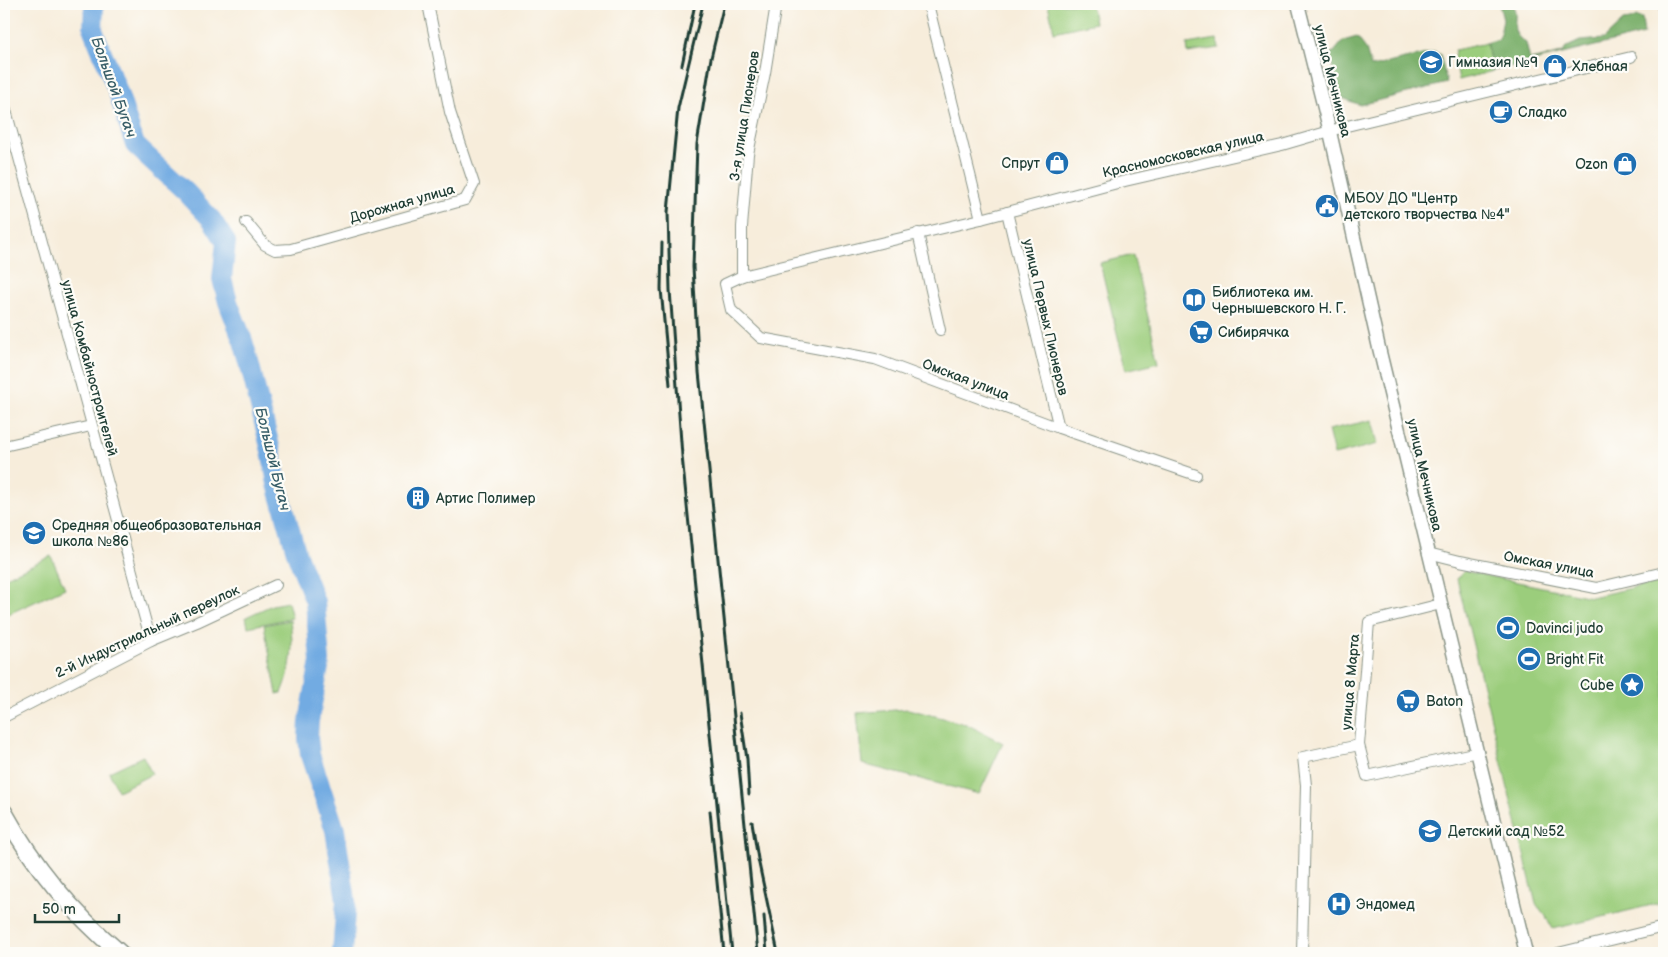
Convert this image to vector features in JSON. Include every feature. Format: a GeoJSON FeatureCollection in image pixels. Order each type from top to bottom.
{"type":"FeatureCollection","features":[{"type":"Feature","properties":{"kind":"main road"},"geometry":{"type":"LineString","coordinates":[[4,812],[37,863],[65,899],[83,919],[120,953]]}},
{"type":"Feature","properties":{"kind":"street","name":"Дорожная улица"},"geometry":{"type":"LineString","coordinates":[[246,222],[265,245],[275,250],[291,249],[465,200],[474,184],[450,112],[428,4]]}},
{"type":"Feature","properties":{"kind":"street","name":"3-я улица Пионеров"},"geometry":{"type":"LineString","coordinates":[[742,276],[742,227],[748,154],[765,73],[776,4]]}},
{"type":"Feature","properties":{"kind":"street"},"geometry":{"type":"LineString","coordinates":[[928,4],[981,219]]}},
{"type":"Feature","properties":{"kind":"street","name":"улица Мечникова"},"geometry":{"type":"LineString","coordinates":[[1298,4],[1330,132],[1440,604],[1526,953]]}},
{"type":"Feature","properties":{"kind":"street","name":"Красномосковская улица"},"geometry":{"type":"LineString","coordinates":[[742,276],[981,219],[1125,181],[1305,139],[1630,57]]}},
{"type":"Feature","properties":{"kind":"street","name":"улица Комбайностроителей"},"geometry":{"type":"LineString","coordinates":[[4,103],[151,641]]}},
{"type":"Feature","properties":{"kind":"street","name":"улица Первых Пионеров"},"geometry":{"type":"LineString","coordinates":[[1007,212],[1059,428]]}},
{"type":"Feature","properties":{"kind":"street"},"geometry":{"type":"LineString","coordinates":[[918,233],[940,330]]}},
{"type":"Feature","properties":{"kind":"street","name":"Омская улица"},"geometry":{"type":"LineString","coordinates":[[742,276],[725,284],[731,310],[761,338],[875,358],[1059,428],[1196,475]]}},
{"type":"Feature","properties":{"kind":"street"},"geometry":{"type":"LineString","coordinates":[[4,446],[91,426]]}},
{"type":"Feature","properties":{"kind":"street","name":"Омская улица"},"geometry":{"type":"LineString","coordinates":[[1428,553],[1596,588],[1664,572]]}},
{"type":"Feature","properties":{"kind":"street","name":"2-й Индустриальный переулок"},"geometry":{"type":"LineString","coordinates":[[4,717],[74,679],[151,641],[276,585]]}},
{"type":"Feature","properties":{"kind":"street","name":"улица 8 Марта"},"geometry":{"type":"LineString","coordinates":[[1302,953],[1306,785],[1303,757],[1359,745],[1369,622],[1440,604]]}},
{"type":"Feature","properties":{"kind":"street"},"geometry":{"type":"LineString","coordinates":[[1359,745],[1367,776],[1478,752]]}},
{"type":"Feature","properties":{"kind":"street"},"geometry":{"type":"LineString","coordinates":[[1558,953],[1664,927]]}},
{"type":"Feature","properties":{"kind":"green space"},"geometry":{"type":"Polygon","coordinates":[[[1048,4],[1091,4],[1095,23],[1054,32],[1048,4]]]}},
{"type":"Feature","properties":{"kind":"green space"},"geometry":{"type":"Polygon","coordinates":[[[1499,4],[1513,4],[1515,10],[1515,30],[1526,43],[1530,60],[1562,53],[1567,47],[1580,41],[1604,39],[1623,21],[1637,17],[1642,18],[1644,34],[1493,71],[1486,43],[1499,39],[1503,20],[1499,4]]]}},
{"type":"Feature","properties":{"kind":"green space"},"geometry":{"type":"Polygon","coordinates":[[[1357,37],[1366,49],[1371,67],[1434,52],[1440,54],[1447,83],[1360,105],[1340,97],[1329,53],[1334,52],[1343,41],[1357,37]]]}},
{"type":"Feature","properties":{"kind":"green space"},"geometry":{"type":"Polygon","coordinates":[[[1217,39],[1219,48],[1188,53],[1187,44],[1217,39]]]}},
{"type":"Feature","properties":{"kind":"green space"},"geometry":{"type":"Polygon","coordinates":[[[1486,43],[1493,71],[1459,80],[1454,56],[1455,50],[1486,43]]]}},
{"type":"Feature","properties":{"kind":"green space"},"geometry":{"type":"Polygon","coordinates":[[[1133,255],[1159,362],[1126,370],[1100,263],[1133,255]]]}},
{"type":"Feature","properties":{"kind":"green space"},"geometry":{"type":"Polygon","coordinates":[[[1372,420],[1378,444],[1334,455],[1328,430],[1372,420]]]}},
{"type":"Feature","properties":{"kind":"green space"},"geometry":{"type":"Polygon","coordinates":[[[51,556],[65,588],[4,616],[4,578],[51,556]]]}},
{"type":"Feature","properties":{"kind":"green space"},"geometry":{"type":"Polygon","coordinates":[[[1464,571],[1591,597],[1664,581],[1664,902],[1553,929],[1536,904],[1457,579],[1464,571]]]}},
{"type":"Feature","properties":{"kind":"green space"},"geometry":{"type":"Polygon","coordinates":[[[288,602],[292,618],[248,627],[246,617],[272,605],[288,602]]]}},
{"type":"Feature","properties":{"kind":"green space"},"geometry":{"type":"Polygon","coordinates":[[[290,620],[292,648],[290,666],[282,693],[277,694],[264,625],[290,620]]]}},
{"type":"Feature","properties":{"kind":"green space"},"geometry":{"type":"Polygon","coordinates":[[[908,709],[966,724],[1003,743],[979,794],[862,764],[857,713],[908,709]]]}},
{"type":"Feature","properties":{"kind":"green space"},"geometry":{"type":"Polygon","coordinates":[[[143,756],[152,774],[118,791],[109,772],[143,756]]]}},
{"type":"Feature","properties":{"kind":"waterway","name":"Большой Бугач"},"geometry":{"type":"LineString","coordinates":[[94,4],[93,30],[117,89],[135,145],[186,192],[212,220],[226,242],[222,279],[249,362],[272,455],[277,484],[297,555],[315,602],[320,661],[309,721],[308,738],[310,755],[335,830],[346,900],[342,953]]}},
{"type":"Feature","properties":{"kind":"railway"},"geometry":{"type":"LineString","coordinates":[[682,65],[695,4]]}},
{"type":"Feature","properties":{"kind":"railway"},"geometry":{"type":"LineString","coordinates":[[703,4],[678,108],[668,212],[670,290],[682,456],[732,953]]}},
{"type":"Feature","properties":{"kind":"railway"},"geometry":{"type":"LineString","coordinates":[[724,4],[711,58],[697,144],[693,267],[699,372],[758,953]]}},
{"type":"Feature","properties":{"kind":"railway"},"geometry":{"type":"LineString","coordinates":[[662,243],[661,289],[670,385]]}},
{"type":"Feature","properties":{"kind":"railway"},"geometry":{"type":"LineString","coordinates":[[740,713],[747,759],[749,794]]}},
{"type":"Feature","properties":{"kind":"railway"},"geometry":{"type":"LineString","coordinates":[[710,811],[724,953]]}},
{"type":"Feature","properties":{"kind":"railway"},"geometry":{"type":"LineString","coordinates":[[752,822],[778,953]]}},
{"type":"Feature","properties":{"kind":"railway"},"geometry":{"type":"LineString","coordinates":[[764,916],[767,953]]}},
{"type":"Feature","properties":{"kind":"place","name":"Гимназия №9"},"geometry":{"type":"Point","coordinates":[1431,62]}},
{"type":"Feature","properties":{"kind":"place","name":"Хлебная"},"geometry":{"type":"Point","coordinates":[1555,66]}},
{"type":"Feature","properties":{"kind":"place","name":"Сладко"},"geometry":{"type":"Point","coordinates":[1501,112]}},
{"type":"Feature","properties":{"kind":"place","name":"Спрут"},"geometry":{"type":"Point","coordinates":[1057,163]}},
{"type":"Feature","properties":{"kind":"place","name":"Ozon"},"geometry":{"type":"Point","coordinates":[1625,164]}},
{"type":"Feature","properties":{"kind":"place","name":"МБОУ ДО \"Центр детского творчества №4\""},"geometry":{"type":"Point","coordinates":[1327,206]}},
{"type":"Feature","properties":{"kind":"place","name":"Библиотека им. Чернышевского Н. Г."},"geometry":{"type":"Point","coordinates":[1194,300]}},
{"type":"Feature","properties":{"kind":"place","name":"Сибирячка"},"geometry":{"type":"Point","coordinates":[1201,332]}},
{"type":"Feature","properties":{"kind":"place","name":"Артис Полимер"},"geometry":{"type":"Point","coordinates":[418,498]}},
{"type":"Feature","properties":{"kind":"place","name":"Средняя общеобразовательная школа №86"},"geometry":{"type":"Point","coordinates":[34,533]}},
{"type":"Feature","properties":{"kind":"place","name":"Davinci judo"},"geometry":{"type":"Point","coordinates":[1508,628]}},
{"type":"Feature","properties":{"kind":"place","name":"Bright Fit"},"geometry":{"type":"Point","coordinates":[1529,659]}},
{"type":"Feature","properties":{"kind":"place","name":"Cube"},"geometry":{"type":"Point","coordinates":[1632,685]}},
{"type":"Feature","properties":{"kind":"place","name":"Baton"},"geometry":{"type":"Point","coordinates":[1408,701]}},
{"type":"Feature","properties":{"kind":"place","name":"Детский сад №52"},"geometry":{"type":"Point","coordinates":[1430,831]}},
{"type":"Feature","properties":{"kind":"place","name":"Эндомед"},"geometry":{"type":"Point","coordinates":[1339,904]}}]}
